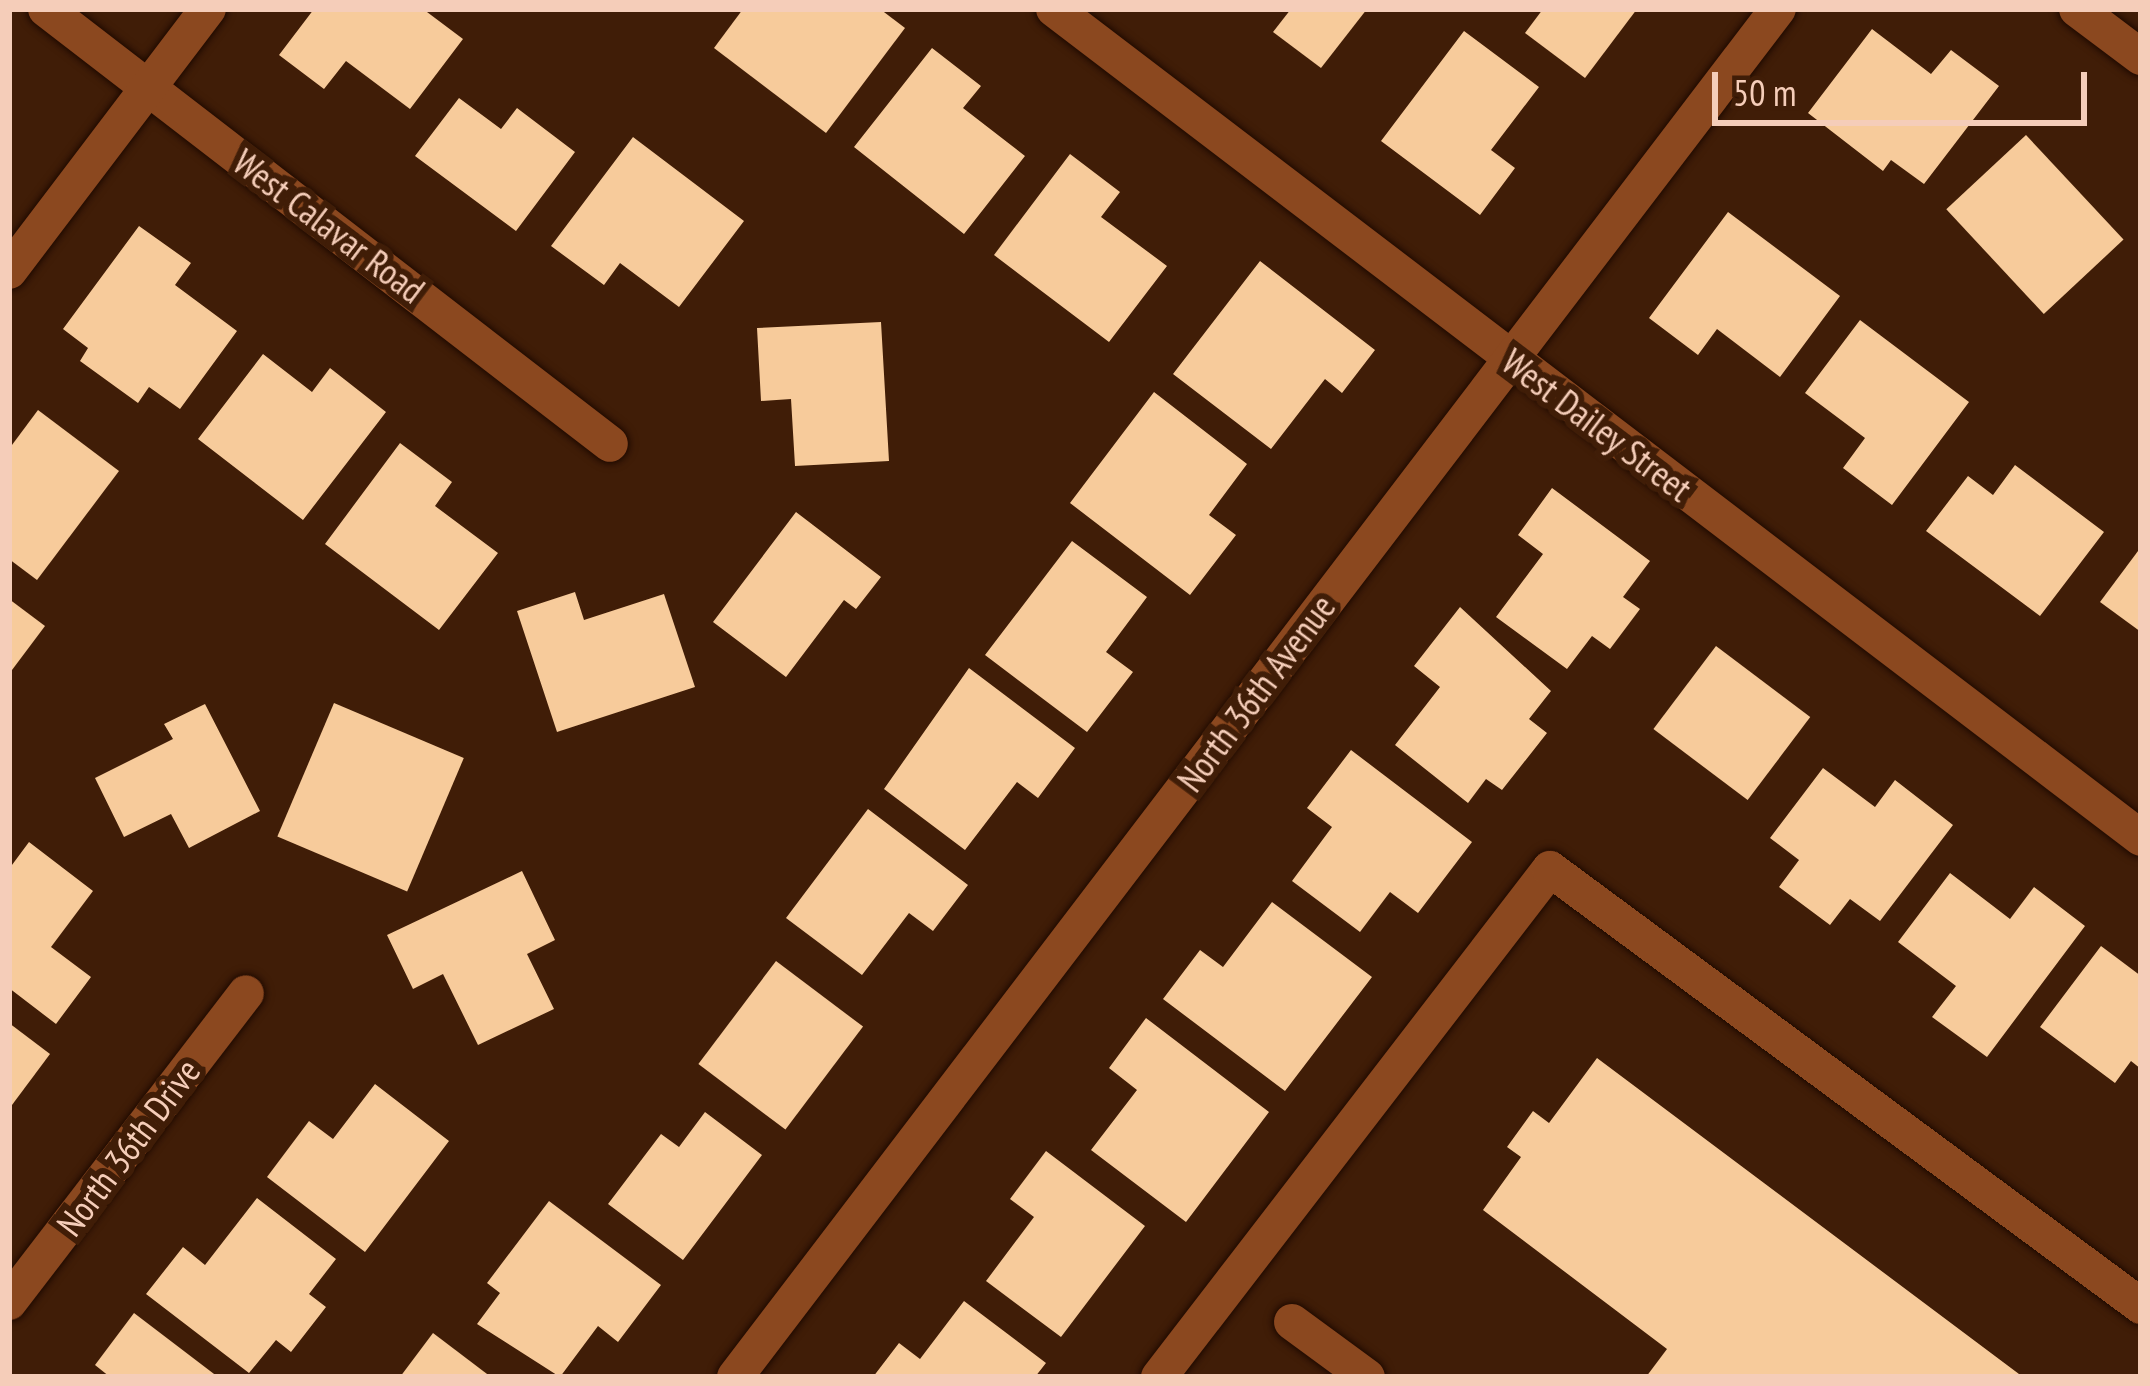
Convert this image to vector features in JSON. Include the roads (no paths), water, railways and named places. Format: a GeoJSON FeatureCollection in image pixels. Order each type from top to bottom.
{"type":"FeatureCollection","features":[{"type":"Feature","properties":{"kind":"street","name":"West Calavar Road"},"geometry":{"type":"LineString","coordinates":[[46,9],[610,443]]}},
{"type":"Feature","properties":{"kind":"street"},"geometry":{"type":"LineString","coordinates":[[9,272],[208,9]]}},
{"type":"Feature","properties":{"kind":"street","name":"West Dailey Street"},"geometry":{"type":"LineString","coordinates":[[1054,9],[2141,838]]}},
{"type":"Feature","properties":{"kind":"street","name":"North 36th Avenue"},"geometry":{"type":"LineString","coordinates":[[735,1377],[1778,9]]}},
{"type":"Feature","properties":{"kind":"street"},"geometry":{"type":"LineString","coordinates":[[2077,9],[2141,57]]}},
{"type":"Feature","properties":{"kind":"street"},"geometry":{"type":"LineString","coordinates":[[1159,1377],[1550,869],[2141,1306]]}},
{"type":"Feature","properties":{"kind":"street","name":"North 36th Drive"},"geometry":{"type":"LineString","coordinates":[[9,1302],[246,993]]}},
{"type":"Feature","properties":{"kind":"street"},"geometry":{"type":"LineString","coordinates":[[1292,1322],[1366,1377]]}}]}
